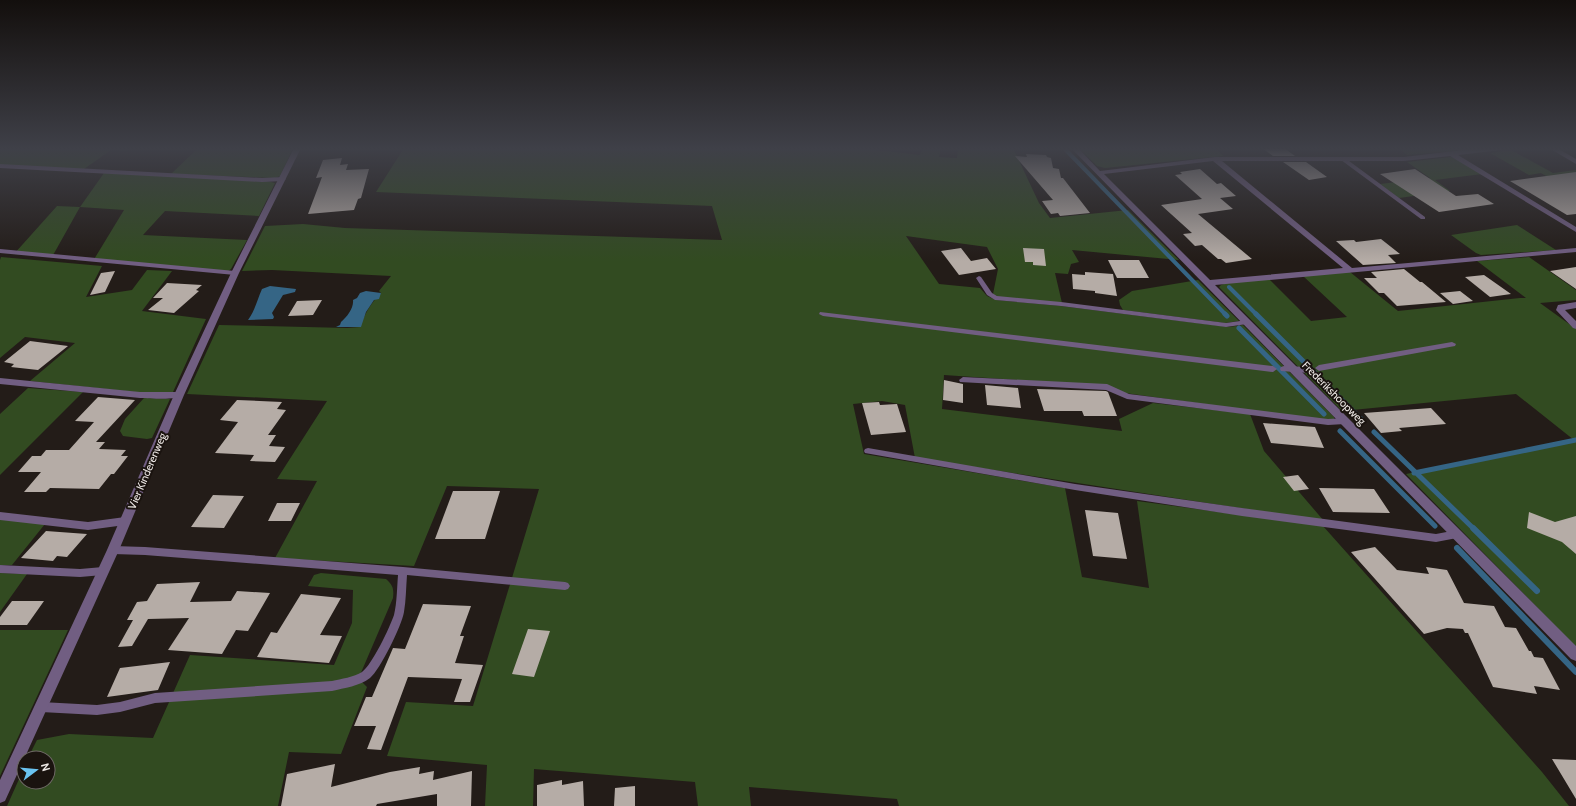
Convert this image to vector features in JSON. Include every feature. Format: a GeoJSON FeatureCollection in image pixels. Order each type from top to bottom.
{"type":"FeatureCollection","features":[{"type":"Feature","properties":{"kind":"street","name":"Vier Kinderenweg"},"geometry":{"type":"LineString","coordinates":[[0,796],[113,550],[179,395],[235,273],[280,186]]}},
{"type":"Feature","properties":{"kind":"street","name":"Frederikshoopweg"},"geometry":{"type":"LineString","coordinates":[[1111,186],[1458,534],[1576,655]]}},
{"type":"Feature","properties":{"kind":"street"},"geometry":{"type":"LineString","coordinates":[[1247,186],[1350,270]]}},
{"type":"Feature","properties":{"kind":"street"},"geometry":{"type":"LineString","coordinates":[[1504,186],[1576,230]]}},
{"type":"Feature","properties":{"kind":"street"},"geometry":{"type":"LineString","coordinates":[[1208,283],[1576,250]]}},
{"type":"Feature","properties":{"kind":"street"},"geometry":{"type":"LineString","coordinates":[[1576,305],[1561,307],[1560,310],[1576,326]]}},
{"type":"Feature","properties":{"kind":"lane"},"geometry":{"type":"LineString","coordinates":[[1379,186],[1423,218]]}},
{"type":"Feature","properties":{"kind":"lane"},"geometry":{"type":"LineString","coordinates":[[0,251],[235,273]]}},
{"type":"Feature","properties":{"kind":"lane"},"geometry":{"type":"LineString","coordinates":[[979,278],[989,294],[1000,298],[1061,304],[1226,325],[1247,322]]}},
{"type":"Feature","properties":{"kind":"lane"},"geometry":{"type":"LineString","coordinates":[[824,314],[1273,369]]}},
{"type":"Feature","properties":{"kind":"lane"},"geometry":{"type":"LineString","coordinates":[[1319,368],[1452,344]]}},
{"type":"Feature","properties":{"kind":"lane"},"geometry":{"type":"LineString","coordinates":[[1284,369],[1309,370]]}},
{"type":"Feature","properties":{"kind":"lane"},"geometry":{"type":"LineString","coordinates":[[962,380],[1107,387],[1127,396],[1153,400],[1328,422],[1345,421]]}},
{"type":"Feature","properties":{"kind":"lane"},"geometry":{"type":"LineString","coordinates":[[0,381],[146,396],[179,395]]}},
{"type":"Feature","properties":{"kind":"lane"},"geometry":{"type":"LineString","coordinates":[[868,451],[1076,487],[1242,512],[1436,538],[1458,534]]}},
{"type":"Feature","properties":{"kind":"lane"},"geometry":{"type":"LineString","coordinates":[[0,516],[88,526],[125,522]]}},
{"type":"Feature","properties":{"kind":"lane"},"geometry":{"type":"LineString","coordinates":[[113,550],[146,551],[403,571],[565,586]]}},
{"type":"Feature","properties":{"kind":"lane"},"geometry":{"type":"LineString","coordinates":[[0,569],[80,573],[103,571]]}},
{"type":"Feature","properties":{"kind":"lane"},"geometry":{"type":"LineString","coordinates":[[41,708],[97,710],[120,707],[155,698],[332,686],[355,680],[366,675],[373,668],[391,634],[398,614],[403,571]]}},
{"type":"Feature","properties":{"kind":"green space"},"geometry":{"type":"Polygon","coordinates":[[[95,186],[274,186],[259,216],[165,211],[143,235],[247,240],[231,269],[227,272],[93,261],[124,210],[80,207],[95,186]]]}},
{"type":"Feature","properties":{"kind":"green space"},"geometry":{"type":"Polygon","coordinates":[[[380,186],[1031,186],[1039,203],[1050,218],[1128,210],[1179,260],[1072,250],[1079,262],[1071,264],[1068,274],[1055,273],[1062,303],[999,297],[993,294],[998,269],[987,247],[906,236],[939,284],[980,288],[987,296],[996,300],[1061,306],[1229,327],[1243,325],[1334,417],[1334,420],[1327,421],[1125,393],[1106,386],[944,375],[942,409],[1122,431],[1119,419],[1153,403],[1250,414],[1264,451],[1324,521],[915,458],[905,405],[882,401],[853,404],[864,454],[1065,488],[1082,577],[1149,588],[1137,501],[1323,526],[1542,772],[1569,806],[899,806],[897,799],[749,787],[751,806],[698,806],[695,782],[534,769],[533,806],[485,806],[487,765],[387,756],[406,702],[473,706],[539,489],[447,486],[414,566],[275,558],[317,481],[277,479],[327,401],[187,394],[219,325],[360,327],[369,308],[381,293],[379,291],[391,276],[272,270],[242,271],[265,226],[303,224],[345,228],[722,240],[712,206],[376,192],[380,186]]]}},
{"type":"Feature","properties":{"kind":"green space"},"geometry":{"type":"Polygon","coordinates":[[[1382,186],[1443,186],[1450,191],[1399,198],[1382,186]]]}},
{"type":"Feature","properties":{"kind":"green space"},"geometry":{"type":"Polygon","coordinates":[[[57,206],[80,207],[52,257],[14,254],[57,206]]]}},
{"type":"Feature","properties":{"kind":"green space"},"geometry":{"type":"Polygon","coordinates":[[[1517,225],[1556,250],[1481,255],[1451,235],[1517,225]]]}},
{"type":"Feature","properties":{"kind":"green space"},"geometry":{"type":"Polygon","coordinates":[[[1,257],[102,266],[86,297],[132,290],[147,270],[172,271],[142,311],[206,319],[173,392],[144,393],[30,381],[75,343],[25,337],[0,358],[1,257]]]}},
{"type":"Feature","properties":{"kind":"green space"},"geometry":{"type":"Polygon","coordinates":[[[1529,257],[1576,290],[1576,300],[1540,303],[1576,329],[1576,647],[1406,474],[1574,440],[1516,394],[1342,411],[1219,287],[1227,283],[1269,279],[1311,321],[1347,317],[1303,276],[1350,272],[1398,311],[1526,298],[1477,261],[1529,257]]]}},
{"type":"Feature","properties":{"kind":"green space"},"geometry":{"type":"Polygon","coordinates":[[[1198,280],[1239,321],[1225,323],[1123,310],[1120,305],[1119,300],[1132,291],[1198,280]]]}},
{"type":"Feature","properties":{"kind":"green space"},"geometry":{"type":"Polygon","coordinates":[[[28,388],[83,392],[0,475],[0,414],[28,388]]]}},
{"type":"Feature","properties":{"kind":"green space"},"geometry":{"type":"Polygon","coordinates":[[[144,398],[170,399],[152,438],[147,439],[123,436],[120,431],[125,419],[144,398]]]}},
{"type":"Feature","properties":{"kind":"green space"},"geometry":{"type":"Polygon","coordinates":[[[0,519],[45,524],[12,565],[0,565],[0,519]]]}},
{"type":"Feature","properties":{"kind":"green space"},"geometry":{"type":"Polygon","coordinates":[[[0,573],[27,574],[0,612],[0,573]]]}},
{"type":"Feature","properties":{"kind":"green space"},"geometry":{"type":"Polygon","coordinates":[[[321,573],[386,579],[392,587],[393,598],[360,675],[361,681],[367,687],[341,754],[289,752],[278,806],[7,806],[16,786],[16,790],[56,790],[56,750],[32,750],[37,740],[69,734],[153,738],[190,655],[334,665],[352,623],[353,590],[308,586],[314,575],[321,573]]]}},
{"type":"Feature","properties":{"kind":"green space"},"geometry":{"type":"Polygon","coordinates":[[[0,630],[68,630],[0,776],[0,630]]]}},
{"type":"Feature","properties":{"kind":"water"},"geometry":{"type":"Polygon","coordinates":[[[270,286],[296,289],[295,292],[283,295],[272,313],[274,317],[273,319],[248,320],[262,289],[270,286]]]}},
{"type":"Feature","properties":{"kind":"water"},"geometry":{"type":"Polygon","coordinates":[[[366,291],[381,293],[379,299],[374,300],[366,312],[361,327],[336,327],[340,325],[350,312],[353,300],[357,298],[360,293],[366,291]]]}},
{"type":"Feature","properties":{"kind":"building"},"geometry":{"type":"Polygon","coordinates":[[[319,186],[364,186],[361,198],[358,199],[354,210],[308,214],[319,186]]]}},
{"type":"Feature","properties":{"kind":"building"},"geometry":{"type":"Polygon","coordinates":[[[1041,186],[1069,186],[1090,213],[1060,216],[1058,213],[1051,214],[1042,201],[1053,200],[1041,186]]]}},
{"type":"Feature","properties":{"kind":"building"},"geometry":{"type":"Polygon","coordinates":[[[1187,186],[1224,186],[1236,196],[1220,198],[1233,209],[1198,214],[1252,259],[1226,263],[1221,259],[1218,259],[1202,245],[1195,246],[1183,234],[1192,233],[1161,205],[1202,199],[1187,186]]]}},
{"type":"Feature","properties":{"kind":"building"},"geometry":{"type":"Polygon","coordinates":[[[1398,186],[1440,186],[1456,196],[1478,194],[1494,204],[1439,212],[1398,186]]]}},
{"type":"Feature","properties":{"kind":"building"},"geometry":{"type":"Polygon","coordinates":[[[1518,186],[1576,186],[1576,214],[1567,215],[1518,186]]]}},
{"type":"Feature","properties":{"kind":"building"},"geometry":{"type":"Polygon","coordinates":[[[1381,239],[1400,254],[1388,255],[1396,263],[1363,265],[1336,241],[1354,240],[1356,242],[1381,239]]]}},
{"type":"Feature","properties":{"kind":"building"},"geometry":{"type":"Polygon","coordinates":[[[961,248],[971,261],[987,258],[996,269],[959,275],[941,251],[961,248]]]}},
{"type":"Feature","properties":{"kind":"building"},"geometry":{"type":"Polygon","coordinates":[[[1023,248],[1044,249],[1046,266],[1033,265],[1033,262],[1025,262],[1023,248]]]}},
{"type":"Feature","properties":{"kind":"building"},"geometry":{"type":"Polygon","coordinates":[[[1108,260],[1139,260],[1149,278],[1117,278],[1108,260]]]}},
{"type":"Feature","properties":{"kind":"building"},"geometry":{"type":"Polygon","coordinates":[[[1576,267],[1576,289],[1550,271],[1576,267]]]}},
{"type":"Feature","properties":{"kind":"building"},"geometry":{"type":"Polygon","coordinates":[[[1404,269],[1446,302],[1397,306],[1384,293],[1379,293],[1364,278],[1377,278],[1371,272],[1404,269]]]}},
{"type":"Feature","properties":{"kind":"building"},"geometry":{"type":"Polygon","coordinates":[[[115,271],[105,292],[90,295],[101,273],[115,271]]]}},
{"type":"Feature","properties":{"kind":"building"},"geometry":{"type":"Polygon","coordinates":[[[1085,272],[1113,274],[1117,296],[1095,293],[1095,291],[1073,289],[1072,274],[1085,275],[1085,272]]]}},
{"type":"Feature","properties":{"kind":"building"},"geometry":{"type":"Polygon","coordinates":[[[1484,275],[1511,294],[1490,297],[1465,277],[1484,275]]]}},
{"type":"Feature","properties":{"kind":"building"},"geometry":{"type":"Polygon","coordinates":[[[167,283],[202,285],[196,290],[199,291],[174,313],[148,310],[163,298],[153,298],[167,283]]]}},
{"type":"Feature","properties":{"kind":"building"},"geometry":{"type":"Polygon","coordinates":[[[1460,291],[1473,301],[1453,304],[1440,293],[1460,291]]]}},
{"type":"Feature","properties":{"kind":"building"},"geometry":{"type":"Polygon","coordinates":[[[322,300],[313,315],[288,316],[297,301],[322,300]]]}},
{"type":"Feature","properties":{"kind":"building"},"geometry":{"type":"Polygon","coordinates":[[[30,341],[68,346],[38,370],[11,367],[14,364],[4,362],[30,341]]]}},
{"type":"Feature","properties":{"kind":"building"},"geometry":{"type":"Polygon","coordinates":[[[944,380],[963,384],[963,403],[943,400],[944,380]]]}},
{"type":"Feature","properties":{"kind":"building"},"geometry":{"type":"Polygon","coordinates":[[[985,385],[1018,388],[1021,408],[987,405],[985,385]]]}},
{"type":"Feature","properties":{"kind":"building"},"geometry":{"type":"Polygon","coordinates":[[[1037,389],[1106,391],[1108,392],[1117,416],[1084,416],[1082,411],[1044,411],[1037,389]]]}},
{"type":"Feature","properties":{"kind":"building"},"geometry":{"type":"Polygon","coordinates":[[[98,397],[135,400],[96,442],[105,442],[99,449],[126,450],[121,456],[128,456],[114,474],[111,474],[99,489],[50,488],[46,492],[24,492],[41,472],[18,472],[32,456],[41,456],[46,450],[69,450],[94,422],[75,421],[98,397]]]}},
{"type":"Feature","properties":{"kind":"building"},"geometry":{"type":"Polygon","coordinates":[[[237,400],[282,402],[277,409],[286,410],[268,435],[276,435],[269,446],[285,447],[275,462],[250,461],[254,455],[215,453],[238,422],[220,420],[237,400]]]}},
{"type":"Feature","properties":{"kind":"building"},"geometry":{"type":"Polygon","coordinates":[[[879,402],[880,405],[897,404],[906,432],[871,435],[862,403],[879,402]]]}},
{"type":"Feature","properties":{"kind":"building"},"geometry":{"type":"Polygon","coordinates":[[[1431,408],[1446,424],[1399,428],[1402,431],[1381,433],[1364,413],[1431,408]]]}},
{"type":"Feature","properties":{"kind":"building"},"geometry":{"type":"Polygon","coordinates":[[[1263,423],[1315,427],[1324,448],[1271,443],[1263,423]]]}},
{"type":"Feature","properties":{"kind":"building"},"geometry":{"type":"Polygon","coordinates":[[[1298,475],[1309,489],[1294,491],[1283,477],[1298,475]]]}},
{"type":"Feature","properties":{"kind":"building"},"geometry":{"type":"Polygon","coordinates":[[[1319,488],[1374,489],[1390,513],[1333,512],[1319,488]]]}},
{"type":"Feature","properties":{"kind":"building"},"geometry":{"type":"Polygon","coordinates":[[[453,491],[500,491],[485,539],[435,539],[453,491]]]}},
{"type":"Feature","properties":{"kind":"building"},"geometry":{"type":"Polygon","coordinates":[[[213,495],[244,496],[224,528],[191,527],[213,495]]]}},
{"type":"Feature","properties":{"kind":"building"},"geometry":{"type":"Polygon","coordinates":[[[277,503],[300,503],[291,521],[268,521],[277,503]]]}},
{"type":"Feature","properties":{"kind":"building"},"geometry":{"type":"Polygon","coordinates":[[[1085,510],[1118,513],[1127,559],[1093,556],[1085,510]]]}},
{"type":"Feature","properties":{"kind":"building"},"geometry":{"type":"Polygon","coordinates":[[[1529,512],[1555,522],[1576,516],[1576,554],[1562,542],[1527,528],[1529,512]]]}},
{"type":"Feature","properties":{"kind":"building"},"geometry":{"type":"Polygon","coordinates":[[[46,531],[87,534],[67,557],[57,556],[53,561],[21,558],[46,531]]]}},
{"type":"Feature","properties":{"kind":"building"},"geometry":{"type":"Polygon","coordinates":[[[1375,547],[1397,570],[1429,574],[1426,567],[1447,570],[1464,603],[1494,606],[1505,627],[1516,628],[1534,657],[1543,658],[1560,690],[1534,686],[1537,694],[1493,687],[1468,633],[1465,633],[1463,629],[1447,628],[1424,634],[1351,552],[1375,547]]]}},
{"type":"Feature","properties":{"kind":"building"},"geometry":{"type":"Polygon","coordinates":[[[200,582],[190,602],[231,601],[237,591],[270,593],[248,631],[236,630],[222,654],[168,650],[189,618],[148,619],[132,646],[118,647],[133,620],[127,620],[137,602],[147,601],[157,584],[200,582]]]}},
{"type":"Feature","properties":{"kind":"building"},"geometry":{"type":"Polygon","coordinates":[[[301,594],[341,598],[320,635],[342,636],[329,663],[257,657],[271,632],[277,633],[301,594]]]}},
{"type":"Feature","properties":{"kind":"building"},"geometry":{"type":"Polygon","coordinates":[[[12,601],[44,601],[27,625],[0,625],[0,617],[12,601]]]}},
{"type":"Feature","properties":{"kind":"building"},"geometry":{"type":"Polygon","coordinates":[[[423,604],[471,606],[460,636],[464,636],[455,663],[483,665],[470,702],[454,702],[462,679],[408,677],[381,750],[367,749],[376,726],[354,726],[366,697],[372,697],[393,648],[405,649],[423,604]]]}},
{"type":"Feature","properties":{"kind":"building"},"geometry":{"type":"Polygon","coordinates":[[[528,629],[550,631],[534,677],[512,674],[528,629]]]}},
{"type":"Feature","properties":{"kind":"building"},"geometry":{"type":"Polygon","coordinates":[[[170,662],[158,690],[107,697],[120,668],[170,662]]]}},
{"type":"Feature","properties":{"kind":"building"},"geometry":{"type":"Polygon","coordinates":[[[1552,759],[1576,760],[1576,799],[1552,759]]]}},
{"type":"Feature","properties":{"kind":"building"},"geometry":{"type":"Polygon","coordinates":[[[335,764],[331,787],[390,772],[420,767],[419,774],[434,771],[433,780],[472,771],[471,806],[437,806],[437,794],[377,804],[376,806],[281,806],[287,774],[335,764]]]}},
{"type":"Feature","properties":{"kind":"building"},"geometry":{"type":"Polygon","coordinates":[[[562,780],[562,785],[583,781],[584,806],[537,806],[537,785],[562,780]]]}},
{"type":"Feature","properties":{"kind":"building"},"geometry":{"type":"Polygon","coordinates":[[[635,786],[635,806],[614,806],[615,788],[635,786]]]}},
{"type":"Feature","properties":{"kind":"waterway"},"geometry":{"type":"LineString","coordinates":[[1100,186],[1226,315]]}},
{"type":"Feature","properties":{"kind":"waterway"},"geometry":{"type":"LineString","coordinates":[[1229,287],[1362,420]]}},
{"type":"Feature","properties":{"kind":"waterway"},"geometry":{"type":"LineString","coordinates":[[1239,328],[1324,414]]}},
{"type":"Feature","properties":{"kind":"waterway"},"geometry":{"type":"LineString","coordinates":[[1340,431],[1435,526]]}},
{"type":"Feature","properties":{"kind":"waterway"},"geometry":{"type":"LineString","coordinates":[[1374,432],[1416,473]]}},
{"type":"Feature","properties":{"kind":"waterway"},"geometry":{"type":"LineString","coordinates":[[1416,473],[1576,440]]}},
{"type":"Feature","properties":{"kind":"waterway"},"geometry":{"type":"LineString","coordinates":[[1416,473],[1474,529]]}},
{"type":"Feature","properties":{"kind":"waterway"},"geometry":{"type":"LineString","coordinates":[[1473,528],[1537,591]]}},
{"type":"Feature","properties":{"kind":"waterway"},"geometry":{"type":"LineString","coordinates":[[1457,548],[1576,672]]}}]}
